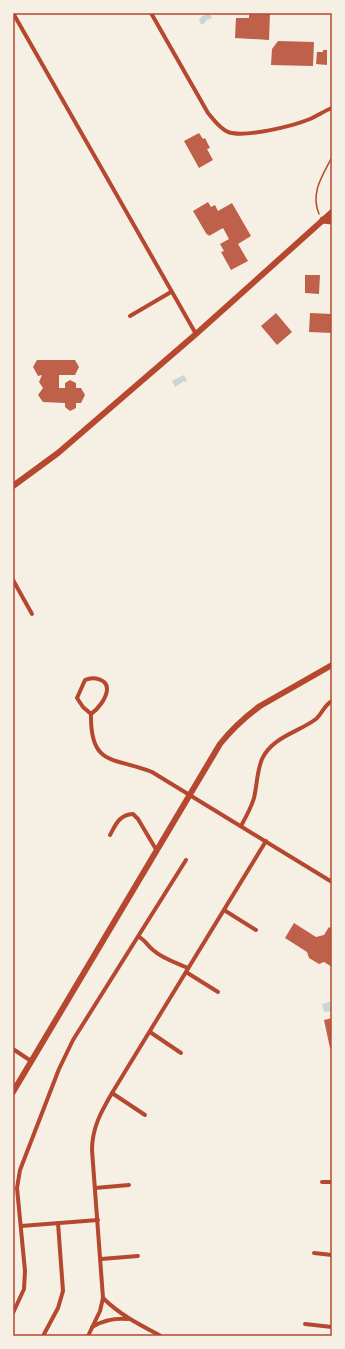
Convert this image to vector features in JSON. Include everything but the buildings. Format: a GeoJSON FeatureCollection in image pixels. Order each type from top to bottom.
{"type":"FeatureCollection","features":[{"type":"Feature","properties":{"kind":"highway"},"geometry":{"type":"LineString","coordinates":[[324,220],[332,221]]}},
{"type":"Feature","properties":{"kind":"main road"},"geometry":{"type":"LineString","coordinates":[[13,486],[58,453],[196,334],[332,212]]}},
{"type":"Feature","properties":{"kind":"main road"},"geometry":{"type":"LineString","coordinates":[[13,1092],[220,744],[239,722],[260,706],[332,665]]}},
{"type":"Feature","properties":{"kind":"street"},"geometry":{"type":"LineString","coordinates":[[13,13],[196,334]]}},
{"type":"Feature","properties":{"kind":"street"},"geometry":{"type":"LineString","coordinates":[[151,13],[208,113],[222,129],[240,134],[251,134],[301,122],[332,108]]}},
{"type":"Feature","properties":{"kind":"street"},"geometry":{"type":"LineString","coordinates":[[130,316],[171,292]]}},
{"type":"Feature","properties":{"kind":"street"},"geometry":{"type":"LineString","coordinates":[[13,580],[32,614]]}},
{"type":"Feature","properties":{"kind":"street"},"geometry":{"type":"LineString","coordinates":[[91,714],[98,710],[107,691],[106,684],[96,678],[89,678],[85,680],[77,698],[83,707],[91,714],[92,738],[97,748],[105,757],[116,762],[152,772],[332,882]]}},
{"type":"Feature","properties":{"kind":"street"},"geometry":{"type":"LineString","coordinates":[[241,826],[250,810],[262,759],[267,751],[276,742],[318,718],[326,705],[332,701]]}},
{"type":"Feature","properties":{"kind":"street"},"geometry":{"type":"LineString","coordinates":[[110,836],[121,818],[126,815],[133,814],[138,819],[157,851]]}},
{"type":"Feature","properties":{"kind":"street"},"geometry":{"type":"LineString","coordinates":[[88,1336],[100,1311],[103,1298],[92,1150],[92,1138],[96,1123],[112,1093],[266,842]]}},
{"type":"Feature","properties":{"kind":"street"},"geometry":{"type":"LineString","coordinates":[[13,1313],[24,1289],[26,1271],[17,1188],[20,1170],[59,1069],[73,1040],[186,860]]}},
{"type":"Feature","properties":{"kind":"street"},"geometry":{"type":"LineString","coordinates":[[224,910],[256,930]]}},
{"type":"Feature","properties":{"kind":"street"},"geometry":{"type":"LineString","coordinates":[[139,936],[158,954],[187,970],[218,992]]}},
{"type":"Feature","properties":{"kind":"street"},"geometry":{"type":"LineString","coordinates":[[150,1032],[182,1053]]}},
{"type":"Feature","properties":{"kind":"street"},"geometry":{"type":"LineString","coordinates":[[13,1049],[32,1061]]}},
{"type":"Feature","properties":{"kind":"street"},"geometry":{"type":"LineString","coordinates":[[112,1093],[145,1115]]}},
{"type":"Feature","properties":{"kind":"street"},"geometry":{"type":"LineString","coordinates":[[322,1182],[332,1182]]}},
{"type":"Feature","properties":{"kind":"street"},"geometry":{"type":"LineString","coordinates":[[95,1188],[129,1185]]}},
{"type":"Feature","properties":{"kind":"street"},"geometry":{"type":"LineString","coordinates":[[21,1226],[98,1220]]}},
{"type":"Feature","properties":{"kind":"street"},"geometry":{"type":"LineString","coordinates":[[43,1336],[58,1308],[63,1291],[58,1224]]}},
{"type":"Feature","properties":{"kind":"street"},"geometry":{"type":"LineString","coordinates":[[314,1253],[332,1255]]}},
{"type":"Feature","properties":{"kind":"street"},"geometry":{"type":"LineString","coordinates":[[101,1259],[138,1256]]}},
{"type":"Feature","properties":{"kind":"street"},"geometry":{"type":"LineString","coordinates":[[103,1298],[129,1319],[161,1336]]}},
{"type":"Feature","properties":{"kind":"street"},"geometry":{"type":"LineString","coordinates":[[92,1328],[101,1322],[110,1319],[129,1319]]}},
{"type":"Feature","properties":{"kind":"street"},"geometry":{"type":"LineString","coordinates":[[305,1324],[332,1327]]}},
{"type":"Feature","properties":{"kind":"path"},"geometry":{"type":"LineString","coordinates":[[324,220],[317,209],[315,194],[319,181],[332,157]]}},
{"type":"Feature","properties":{"kind":"shaded area"},"geometry":{"type":"Polygon","coordinates":[[[206,14],[211,15],[212,18],[207,20],[204,24],[201,24],[199,21],[201,17],[206,14]]]}},
{"type":"Feature","properties":{"kind":"shaded area"},"geometry":{"type":"Polygon","coordinates":[[[184,375],[187,381],[184,381],[175,387],[172,381],[184,375]]]}},
{"type":"Feature","properties":{"kind":"shaded area"},"geometry":{"type":"Polygon","coordinates":[[[332,1001],[332,1011],[324,1012],[322,1004],[332,1001]]]}}]}
